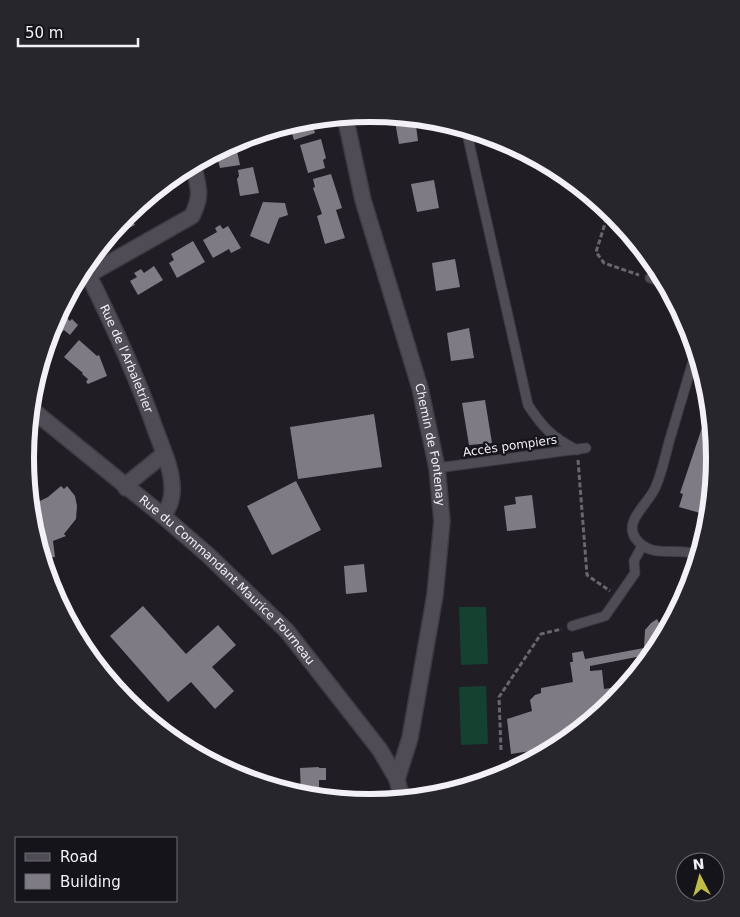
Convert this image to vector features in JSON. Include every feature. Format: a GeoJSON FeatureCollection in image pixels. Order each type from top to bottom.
{"type":"FeatureCollection","features":[{"type":"Feature","properties":{"kind":"street","name":"Chemin de Fontenay"},"geometry":{"type":"LineString","coordinates":[[346,123],[363,200],[420,388],[438,468],[442,521],[435,595],[410,738],[397,779]]}},
{"type":"Feature","properties":{"kind":"street"},"geometry":{"type":"LineString","coordinates":[[94,267],[192,216],[198,203],[199,194],[195,172]]}},
{"type":"Feature","properties":{"kind":"street","name":"Rue de l'Arbaletrier"},"geometry":{"type":"LineString","coordinates":[[88,275],[150,412],[164,454],[172,486],[170,507],[163,516]]}},
{"type":"Feature","properties":{"kind":"street","name":"Rue du Commandant Maurice Fourneau"},"geometry":{"type":"LineString","coordinates":[[37,414],[126,488],[163,516],[236,581],[287,632],[380,750],[397,779]]}},
{"type":"Feature","properties":{"kind":"street"},"geometry":{"type":"LineString","coordinates":[[126,488],[132,480],[164,454]]}},
{"type":"Feature","properties":{"kind":"street"},"geometry":{"type":"LineString","coordinates":[[397,779],[400,793]]}},
{"type":"Feature","properties":{"kind":"lane"},"geometry":{"type":"LineString","coordinates":[[468,137],[528,405],[540,423],[557,439],[581,449]]}},
{"type":"Feature","properties":{"kind":"lane"},"geometry":{"type":"LineString","coordinates":[[650,278],[654,279]]}},
{"type":"Feature","properties":{"kind":"lane"},"geometry":{"type":"LineString","coordinates":[[692,363],[656,487],[642,509],[635,516],[632,525],[634,537],[642,546],[653,552],[676,550],[693,552]]}},
{"type":"Feature","properties":{"kind":"lane","name":"Accès pompiers"},"geometry":{"type":"LineString","coordinates":[[438,468],[581,449]]}},
{"type":"Feature","properties":{"kind":"lane"},"geometry":{"type":"LineString","coordinates":[[572,626],[605,616],[635,573],[634,561],[642,546]]}},
{"type":"Feature","properties":{"kind":"path"},"geometry":{"type":"LineString","coordinates":[[606,219],[596,252],[604,263],[650,278]]}},
{"type":"Feature","properties":{"kind":"path"},"geometry":{"type":"LineString","coordinates":[[581,449],[587,576],[618,597]]}},
{"type":"Feature","properties":{"kind":"path"},"geometry":{"type":"LineString","coordinates":[[501,750],[499,697],[541,634],[572,626]]}},
{"type":"Feature","properties":{"kind":"green space"},"geometry":{"type":"Polygon","coordinates":[[[459,607],[486,607],[488,664],[461,665],[459,607]]]}},
{"type":"Feature","properties":{"kind":"green space"},"geometry":{"type":"Polygon","coordinates":[[[486,686],[488,744],[461,745],[459,687],[486,686]]]}},
{"type":"Feature","properties":{"kind":"building"},"geometry":{"type":"Polygon","coordinates":[[[395,123],[416,125],[418,141],[399,144],[395,123]]]}},
{"type":"Feature","properties":{"kind":"building"},"geometry":{"type":"Polygon","coordinates":[[[313,127],[315,133],[294,140],[291,132],[313,127]]]}},
{"type":"Feature","properties":{"kind":"building"},"geometry":{"type":"Polygon","coordinates":[[[321,139],[326,158],[323,160],[325,168],[308,173],[300,145],[321,139]]]}},
{"type":"Feature","properties":{"kind":"building"},"geometry":{"type":"Polygon","coordinates":[[[237,150],[240,165],[220,168],[218,159],[237,150]]]}},
{"type":"Feature","properties":{"kind":"building"},"geometry":{"type":"Polygon","coordinates":[[[253,167],[259,193],[240,196],[237,179],[239,176],[238,170],[253,167]]]}},
{"type":"Feature","properties":{"kind":"building"},"geometry":{"type":"Polygon","coordinates":[[[331,174],[342,208],[336,210],[345,238],[325,244],[317,216],[322,214],[313,188],[315,187],[313,179],[331,174]]]}},
{"type":"Feature","properties":{"kind":"building"},"geometry":{"type":"Polygon","coordinates":[[[434,180],[439,208],[417,212],[411,184],[434,180]]]}},
{"type":"Feature","properties":{"kind":"building"},"geometry":{"type":"Polygon","coordinates":[[[263,202],[285,203],[288,215],[279,218],[269,244],[250,236],[263,202]]]}},
{"type":"Feature","properties":{"kind":"building"},"geometry":{"type":"Polygon","coordinates":[[[132,221],[135,225],[122,232],[132,221]]]}},
{"type":"Feature","properties":{"kind":"building"},"geometry":{"type":"Polygon","coordinates":[[[220,225],[223,229],[228,226],[241,248],[231,253],[229,249],[213,258],[203,240],[217,232],[215,228],[220,225]]]}},
{"type":"Feature","properties":{"kind":"building"},"geometry":{"type":"Polygon","coordinates":[[[193,241],[205,262],[177,278],[169,263],[174,260],[171,254],[193,241]]]}},
{"type":"Feature","properties":{"kind":"building"},"geometry":{"type":"Polygon","coordinates":[[[455,259],[460,287],[436,291],[432,263],[455,259]]]}},
{"type":"Feature","properties":{"kind":"building"},"geometry":{"type":"Polygon","coordinates":[[[154,266],[163,280],[138,295],[130,281],[137,277],[134,273],[141,269],[144,273],[154,266]]]}},
{"type":"Feature","properties":{"kind":"building"},"geometry":{"type":"Polygon","coordinates":[[[65,317],[70,321],[72,319],[78,325],[70,335],[64,330],[61,333],[59,331],[65,317]]]}},
{"type":"Feature","properties":{"kind":"building"},"geometry":{"type":"Polygon","coordinates":[[[469,328],[474,358],[451,361],[447,333],[469,328]]]}},
{"type":"Feature","properties":{"kind":"building"},"geometry":{"type":"Polygon","coordinates":[[[79,340],[97,356],[99,355],[107,376],[88,384],[86,382],[88,379],[83,373],[64,357],[79,340]]]}},
{"type":"Feature","properties":{"kind":"building"},"geometry":{"type":"Polygon","coordinates":[[[485,400],[492,443],[469,445],[462,403],[485,400]]]}},
{"type":"Feature","properties":{"kind":"building"},"geometry":{"type":"Polygon","coordinates":[[[374,414],[382,467],[298,479],[290,427],[374,414]]]}},
{"type":"Feature","properties":{"kind":"building"},"geometry":{"type":"Polygon","coordinates":[[[704,422],[706,437],[706,480],[701,520],[698,519],[700,513],[679,507],[683,494],[680,493],[704,422]]]}},
{"type":"Feature","properties":{"kind":"building"},"geometry":{"type":"Polygon","coordinates":[[[296,481],[321,530],[272,555],[247,506],[296,481]]]}},
{"type":"Feature","properties":{"kind":"building"},"geometry":{"type":"Polygon","coordinates":[[[61,486],[64,489],[67,486],[75,496],[77,506],[76,519],[64,534],[66,536],[53,541],[55,557],[49,557],[40,524],[37,502],[48,497],[61,486]]]}},
{"type":"Feature","properties":{"kind":"building"},"geometry":{"type":"Polygon","coordinates":[[[532,495],[536,528],[507,531],[504,506],[516,504],[515,497],[532,495]]]}},
{"type":"Feature","properties":{"kind":"building"},"geometry":{"type":"Polygon","coordinates":[[[364,564],[367,592],[346,594],[344,566],[364,564]]]}},
{"type":"Feature","properties":{"kind":"building"},"geometry":{"type":"Polygon","coordinates":[[[143,606],[186,654],[218,625],[236,645],[212,667],[234,691],[215,709],[191,682],[168,702],[110,636],[143,606]]]}},
{"type":"Feature","properties":{"kind":"building"},"geometry":{"type":"Polygon","coordinates":[[[657,619],[661,627],[642,656],[590,666],[590,671],[602,670],[604,689],[616,687],[592,711],[538,750],[511,754],[507,719],[532,711],[530,700],[535,695],[541,693],[541,688],[573,682],[570,662],[573,662],[572,653],[583,651],[585,659],[644,648],[645,630],[657,619]]]}},
{"type":"Feature","properties":{"kind":"building"},"geometry":{"type":"Polygon","coordinates":[[[300,768],[326,768],[326,780],[319,780],[319,791],[301,787],[300,768]]]}}]}
